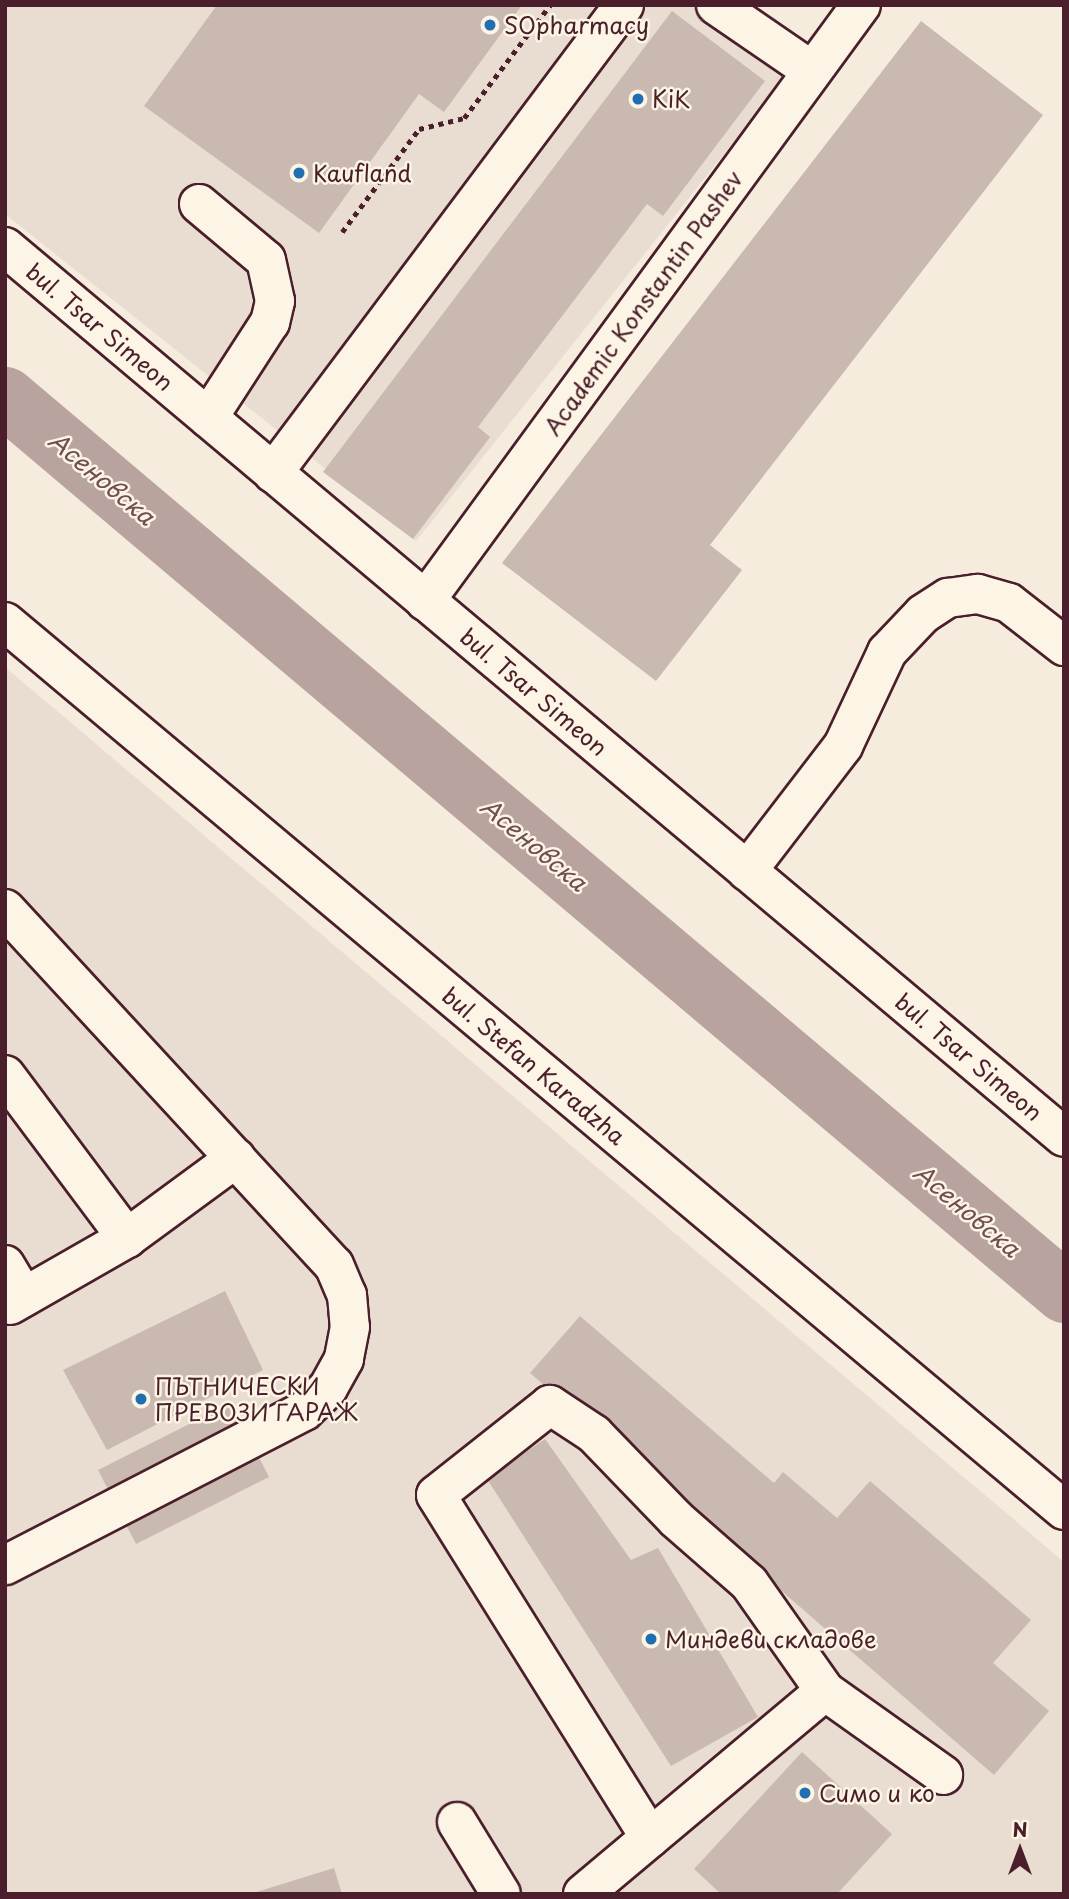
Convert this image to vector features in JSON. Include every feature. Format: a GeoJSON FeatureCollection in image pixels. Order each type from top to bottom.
{"type":"FeatureCollection","features":[{"type":"Feature","properties":{"kind":"main road"},"geometry":{"type":"LineString","coordinates":[[273,473],[624,5]]}},
{"type":"Feature","properties":{"kind":"main road"},"geometry":{"type":"LineString","coordinates":[[716,5],[812,71]]}},
{"type":"Feature","properties":{"kind":"main road","name":"Academic Konstantin Pashev"},"geometry":{"type":"LineString","coordinates":[[425,601],[860,5]]}},
{"type":"Feature","properties":{"kind":"main road"},"geometry":{"type":"LineString","coordinates":[[199,204],[252,243],[266,260],[275,301],[270,322],[208,418]]}},
{"type":"Feature","properties":{"kind":"main road","name":"bul. Tsar Simeon"},"geometry":{"type":"LineString","coordinates":[[5,247],[1064,1137]]}},
{"type":"Feature","properties":{"kind":"main road"},"geometry":{"type":"LineString","coordinates":[[747,871],[843,746],[887,652],[923,614],[948,598],[978,594],[1009,603],[1064,646]]}},
{"type":"Feature","properties":{"kind":"main road","name":"bul. Stefan Karadzha"},"geometry":{"type":"LineString","coordinates":[[5,622],[1064,1510]]}},
{"type":"Feature","properties":{"kind":"main road"},"geometry":{"type":"LineString","coordinates":[[5,909],[334,1265],[347,1295],[348,1338],[344,1359],[328,1388],[304,1411],[5,1565]]}},
{"type":"Feature","properties":{"kind":"main road"},"geometry":{"type":"LineString","coordinates":[[5,1075],[127,1238]]}},
{"type":"Feature","properties":{"kind":"main road"},"geometry":{"type":"LineString","coordinates":[[5,1265],[17,1301],[127,1238],[236,1158]]}},
{"type":"Feature","properties":{"kind":"main road"},"geometry":{"type":"LineString","coordinates":[[650,1838],[436,1496],[550,1405],[594,1434],[676,1519],[749,1583],[825,1691],[943,1775]]}},
{"type":"Feature","properties":{"kind":"main road"},"geometry":{"type":"LineString","coordinates":[[583,1894],[825,1691]]}},
{"type":"Feature","properties":{"kind":"main road"},"geometry":{"type":"LineString","coordinates":[[457,1822],[501,1894]]}},
{"type":"Feature","properties":{"kind":"path"},"geometry":{"type":"LineString","coordinates":[[342,232],[419,128],[464,118],[550,5]]}},
{"type":"Feature","properties":{"kind":"shaded area"},"geometry":{"type":"Polygon","coordinates":[[[5,5],[753,5],[802,56],[416,541],[5,214],[5,5]]]}},
{"type":"Feature","properties":{"kind":"shaded area"},"geometry":{"type":"Polygon","coordinates":[[[5,667],[1064,1562],[1064,1894],[5,1894],[5,667]]]}},
{"type":"Feature","properties":{"kind":"building","name":"Kaufland"},"geometry":{"type":"Polygon","coordinates":[[[217,5],[522,5],[444,112],[419,94],[319,233],[144,106],[217,5]]]}},
{"type":"Feature","properties":{"kind":"building"},"geometry":{"type":"Polygon","coordinates":[[[672,11],[765,81],[663,216],[647,204],[478,427],[490,437],[413,539],[323,472],[672,11]]]}},
{"type":"Feature","properties":{"kind":"building"},"geometry":{"type":"Polygon","coordinates":[[[921,21],[1043,115],[710,545],[742,570],[656,681],[502,563],[921,21]]]}},
{"type":"Feature","properties":{"kind":"building"},"geometry":{"type":"Polygon","coordinates":[[[225,1291],[263,1370],[107,1450],[63,1370],[225,1291]]]}},
{"type":"Feature","properties":{"kind":"building"},"geometry":{"type":"Polygon","coordinates":[[[580,1316],[774,1483],[783,1472],[837,1518],[870,1481],[1031,1620],[993,1663],[1049,1711],[994,1775],[530,1373],[580,1316]]]}},
{"type":"Feature","properties":{"kind":"building"},"geometry":{"type":"Polygon","coordinates":[[[231,1403],[269,1477],[136,1544],[98,1470],[231,1403]]]}},
{"type":"Feature","properties":{"kind":"building","name":"Миндеви складове"},"geometry":{"type":"Polygon","coordinates":[[[545,1439],[631,1560],[658,1548],[758,1717],[671,1766],[487,1479],[545,1439]]]}},
{"type":"Feature","properties":{"kind":"building","name":"Симо и ко"},"geometry":{"type":"Polygon","coordinates":[[[802,1752],[892,1834],[837,1894],[721,1894],[694,1869],[802,1752]]]}},
{"type":"Feature","properties":{"kind":"building"},"geometry":{"type":"Polygon","coordinates":[[[334,1868],[342,1894],[253,1894],[253,1893],[334,1868]]]}},
{"type":"Feature","properties":{"kind":"waterway","name":"Асеновска"},"geometry":{"type":"LineString","coordinates":[[5,397],[1064,1292]]}},
{"type":"Feature","properties":{"kind":"place","name":"SOpharmacy"},"geometry":{"type":"Point","coordinates":[490,25]}},
{"type":"Feature","properties":{"kind":"place","name":"KiK"},"geometry":{"type":"Point","coordinates":[638,99]}},
{"type":"Feature","properties":{"kind":"place","name":"Kaufland"},"geometry":{"type":"Point","coordinates":[299,173]}},
{"type":"Feature","properties":{"kind":"place","name":"ПЪТНИЧЕСКИ ПРЕВОЗИ ГАРАЖ"},"geometry":{"type":"Point","coordinates":[141,1399]}},
{"type":"Feature","properties":{"kind":"place","name":"Миндеви складове"},"geometry":{"type":"Point","coordinates":[651,1639]}},
{"type":"Feature","properties":{"kind":"place","name":"Симо и ко"},"geometry":{"type":"Point","coordinates":[805,1793]}}]}
